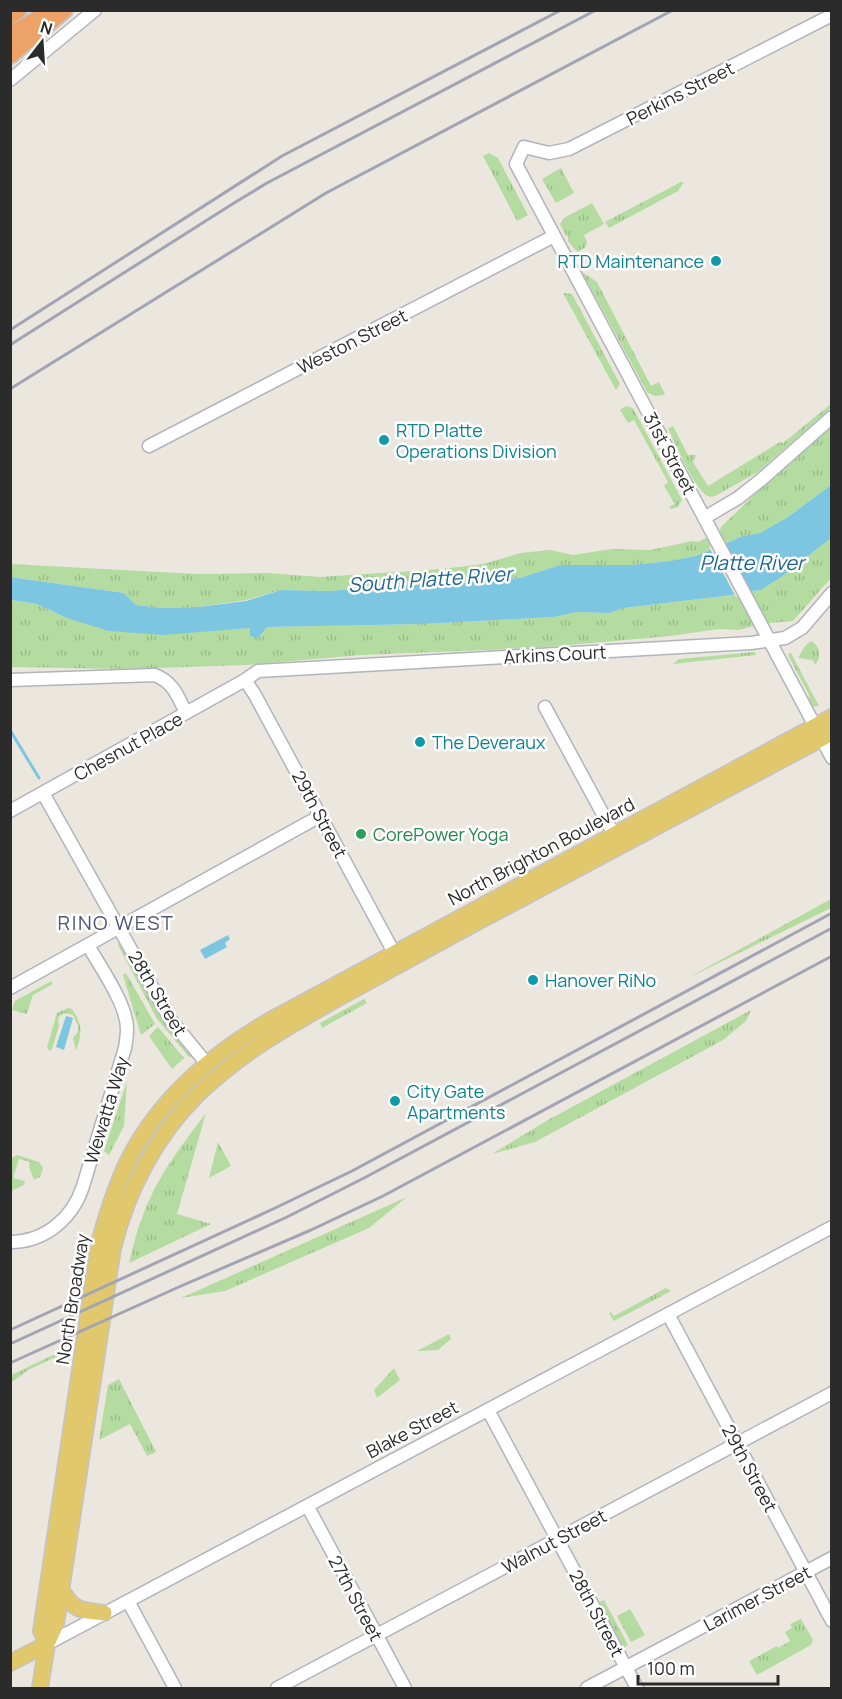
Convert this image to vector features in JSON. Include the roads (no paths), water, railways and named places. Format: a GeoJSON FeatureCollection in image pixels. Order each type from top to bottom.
{"type":"FeatureCollection","features":[{"type":"Feature","properties":{"kind":"highway"},"geometry":{"type":"LineString","coordinates":[[10,16],[18,10]]}},
{"type":"Feature","properties":{"kind":"highway"},"geometry":{"type":"LineString","coordinates":[[10,35],[54,10]]}},
{"type":"Feature","properties":{"kind":"highway"},"geometry":{"type":"LineString","coordinates":[[10,55],[64,10]]}},
{"type":"Feature","properties":{"kind":"main road","name":"North Brighton Boulevard"},"geometry":{"type":"LineString","coordinates":[[273,1027],[617,840],[822,733],[831,717]]}},
{"type":"Feature","properties":{"kind":"main road","name":"North Broadway"},"geometry":{"type":"LineString","coordinates":[[47,1644],[41,1631],[94,1274],[103,1228],[122,1175],[143,1136],[180,1090],[236,1041],[273,1027]]}},
{"type":"Feature","properties":{"kind":"main road","name":"North Broadway"},"geometry":{"type":"LineString","coordinates":[[40,1689],[47,1644],[56,1624],[110,1263],[125,1208],[148,1161],[175,1120],[196,1096],[273,1027]]}},
{"type":"Feature","properties":{"kind":"main road"},"geometry":{"type":"LineString","coordinates":[[61,1589],[68,1601],[75,1607],[104,1613]]}},
{"type":"Feature","properties":{"kind":"main road","name":"Blake Street"},"geometry":{"type":"LineString","coordinates":[[10,1663],[47,1644]]}},
{"type":"Feature","properties":{"kind":"street"},"geometry":{"type":"LineString","coordinates":[[10,80],[95,10]]}},
{"type":"Feature","properties":{"kind":"street","name":"Perkins Street"},"geometry":{"type":"LineString","coordinates":[[524,147],[549,153],[569,149],[831,15]]}},
{"type":"Feature","properties":{"kind":"street","name":"31st Street"},"geometry":{"type":"LineString","coordinates":[[524,147],[516,164],[769,640],[822,733],[831,758]]}},
{"type":"Feature","properties":{"kind":"street","name":"Weston Street"},"geometry":{"type":"LineString","coordinates":[[149,446],[554,236]]}},
{"type":"Feature","properties":{"kind":"street"},"geometry":{"type":"LineString","coordinates":[[704,518],[738,498],[762,479],[831,417]]}},
{"type":"Feature","properties":{"kind":"street","name":"Arkins Court"},"geometry":{"type":"LineString","coordinates":[[245,680],[258,671],[751,643],[785,638],[802,628],[831,593]]}},
{"type":"Feature","properties":{"kind":"street"},"geometry":{"type":"LineString","coordinates":[[10,680],[155,675],[172,685],[186,713]]}},
{"type":"Feature","properties":{"kind":"street","name":"Chesnut Place"},"geometry":{"type":"LineString","coordinates":[[10,811],[245,680]]}},
{"type":"Feature","properties":{"kind":"street","name":"29th Street"},"geometry":{"type":"LineString","coordinates":[[245,680],[397,958]]}},
{"type":"Feature","properties":{"kind":"street"},"geometry":{"type":"LineString","coordinates":[[545,707],[617,840]]}},
{"type":"Feature","properties":{"kind":"street","name":"28th Street"},"geometry":{"type":"LineString","coordinates":[[43,793],[170,1019],[207,1064]]}},
{"type":"Feature","properties":{"kind":"street"},"geometry":{"type":"LineString","coordinates":[[10,988],[320,816]]}},
{"type":"Feature","properties":{"kind":"street","name":"Wewatta Way"},"geometry":{"type":"LineString","coordinates":[[10,1242],[31,1240],[45,1233],[61,1222],[76,1203],[125,1048],[128,1030],[122,1005],[87,945]]}},
{"type":"Feature","properties":{"kind":"street","name":"Blake Street"},"geometry":{"type":"LineString","coordinates":[[47,1644],[831,1227]]}},
{"type":"Feature","properties":{"kind":"street","name":"29th Street"},"geometry":{"type":"LineString","coordinates":[[668,1314],[831,1621]]}},
{"type":"Feature","properties":{"kind":"street","name":"Walnut Street"},"geometry":{"type":"LineString","coordinates":[[276,1689],[831,1393]]}},
{"type":"Feature","properties":{"kind":"street","name":"28th Street"},"geometry":{"type":"LineString","coordinates":[[488,1410],[637,1689]]}},
{"type":"Feature","properties":{"kind":"street","name":"27th Street"},"geometry":{"type":"LineString","coordinates":[[308,1507],[405,1689]]}},
{"type":"Feature","properties":{"kind":"street","name":"Larimer Street"},"geometry":{"type":"LineString","coordinates":[[587,1689],[831,1558]]}},
{"type":"Feature","properties":{"kind":"street"},"geometry":{"type":"LineString","coordinates":[[128,1601],[175,1689]]}},
{"type":"Feature","properties":{"kind":"water","name":"Platte River"},"geometry":{"type":"Polygon","coordinates":[[[831,485],[831,538],[761,590],[624,608],[609,613],[577,612],[554,617],[424,624],[267,627],[258,638],[250,636],[250,628],[163,635],[109,631],[67,618],[37,604],[11,600],[10,577],[124,593],[136,605],[161,608],[199,607],[246,601],[281,590],[327,591],[520,578],[560,565],[632,565],[670,561],[696,556],[743,536],[760,533],[788,517],[831,485]]]}},
{"type":"Feature","properties":{"kind":"water"},"geometry":{"type":"Polygon","coordinates":[[[228,935],[230,939],[225,943],[227,947],[205,959],[200,950],[228,935]]]}},
{"type":"Feature","properties":{"kind":"water"},"geometry":{"type":"Polygon","coordinates":[[[66,1016],[73,1018],[64,1050],[56,1047],[66,1016]]]}},
{"type":"Feature","properties":{"kind":"waterway"},"geometry":{"type":"LineString","coordinates":[[10,730],[39,778]]}},
{"type":"Feature","properties":{"kind":"railway"},"geometry":{"type":"LineString","coordinates":[[10,330],[282,156],[561,10]]}},
{"type":"Feature","properties":{"kind":"railway"},"geometry":{"type":"LineString","coordinates":[[10,345],[267,183],[596,10]]}},
{"type":"Feature","properties":{"kind":"railway"},"geometry":{"type":"LineString","coordinates":[[10,389],[326,193],[673,10]]}},
{"type":"Feature","properties":{"kind":"railway"},"geometry":{"type":"LineString","coordinates":[[10,1330],[352,1171],[832,913]]}},
{"type":"Feature","properties":{"kind":"railway"},"geometry":{"type":"LineString","coordinates":[[10,1344],[287,1217],[832,928]]}},
{"type":"Feature","properties":{"kind":"railway"},"geometry":{"type":"LineString","coordinates":[[10,1363],[383,1196],[832,956]]}},
{"type":"Feature","properties":{"kind":"place","name":"RTD Maintenance"},"geometry":{"type":"Point","coordinates":[716,261]}},
{"type":"Feature","properties":{"kind":"place","name":"RTD Platte Operations Division"},"geometry":{"type":"Point","coordinates":[384,440]}},
{"type":"Feature","properties":{"kind":"place","name":"The Deveraux"},"geometry":{"type":"Point","coordinates":[420,742]}},
{"type":"Feature","properties":{"kind":"place","name":"CorePower Yoga"},"geometry":{"type":"Point","coordinates":[361,834]}},
{"type":"Feature","properties":{"kind":"place","name":"Hanover RiNo"},"geometry":{"type":"Point","coordinates":[533,980]}},
{"type":"Feature","properties":{"kind":"place","name":"City Gate Apartments"},"geometry":{"type":"Point","coordinates":[395,1101]}},
{"type":"Feature","properties":{"kind":"district","name":"RINO WEST"},"geometry":{"type":"Point","coordinates":[116,922]}},
{"type":"Feature","properties":{"kind":"water label","name":"South Platte River"},"geometry":{"type":"Point","coordinates":[430,579]}}]}
